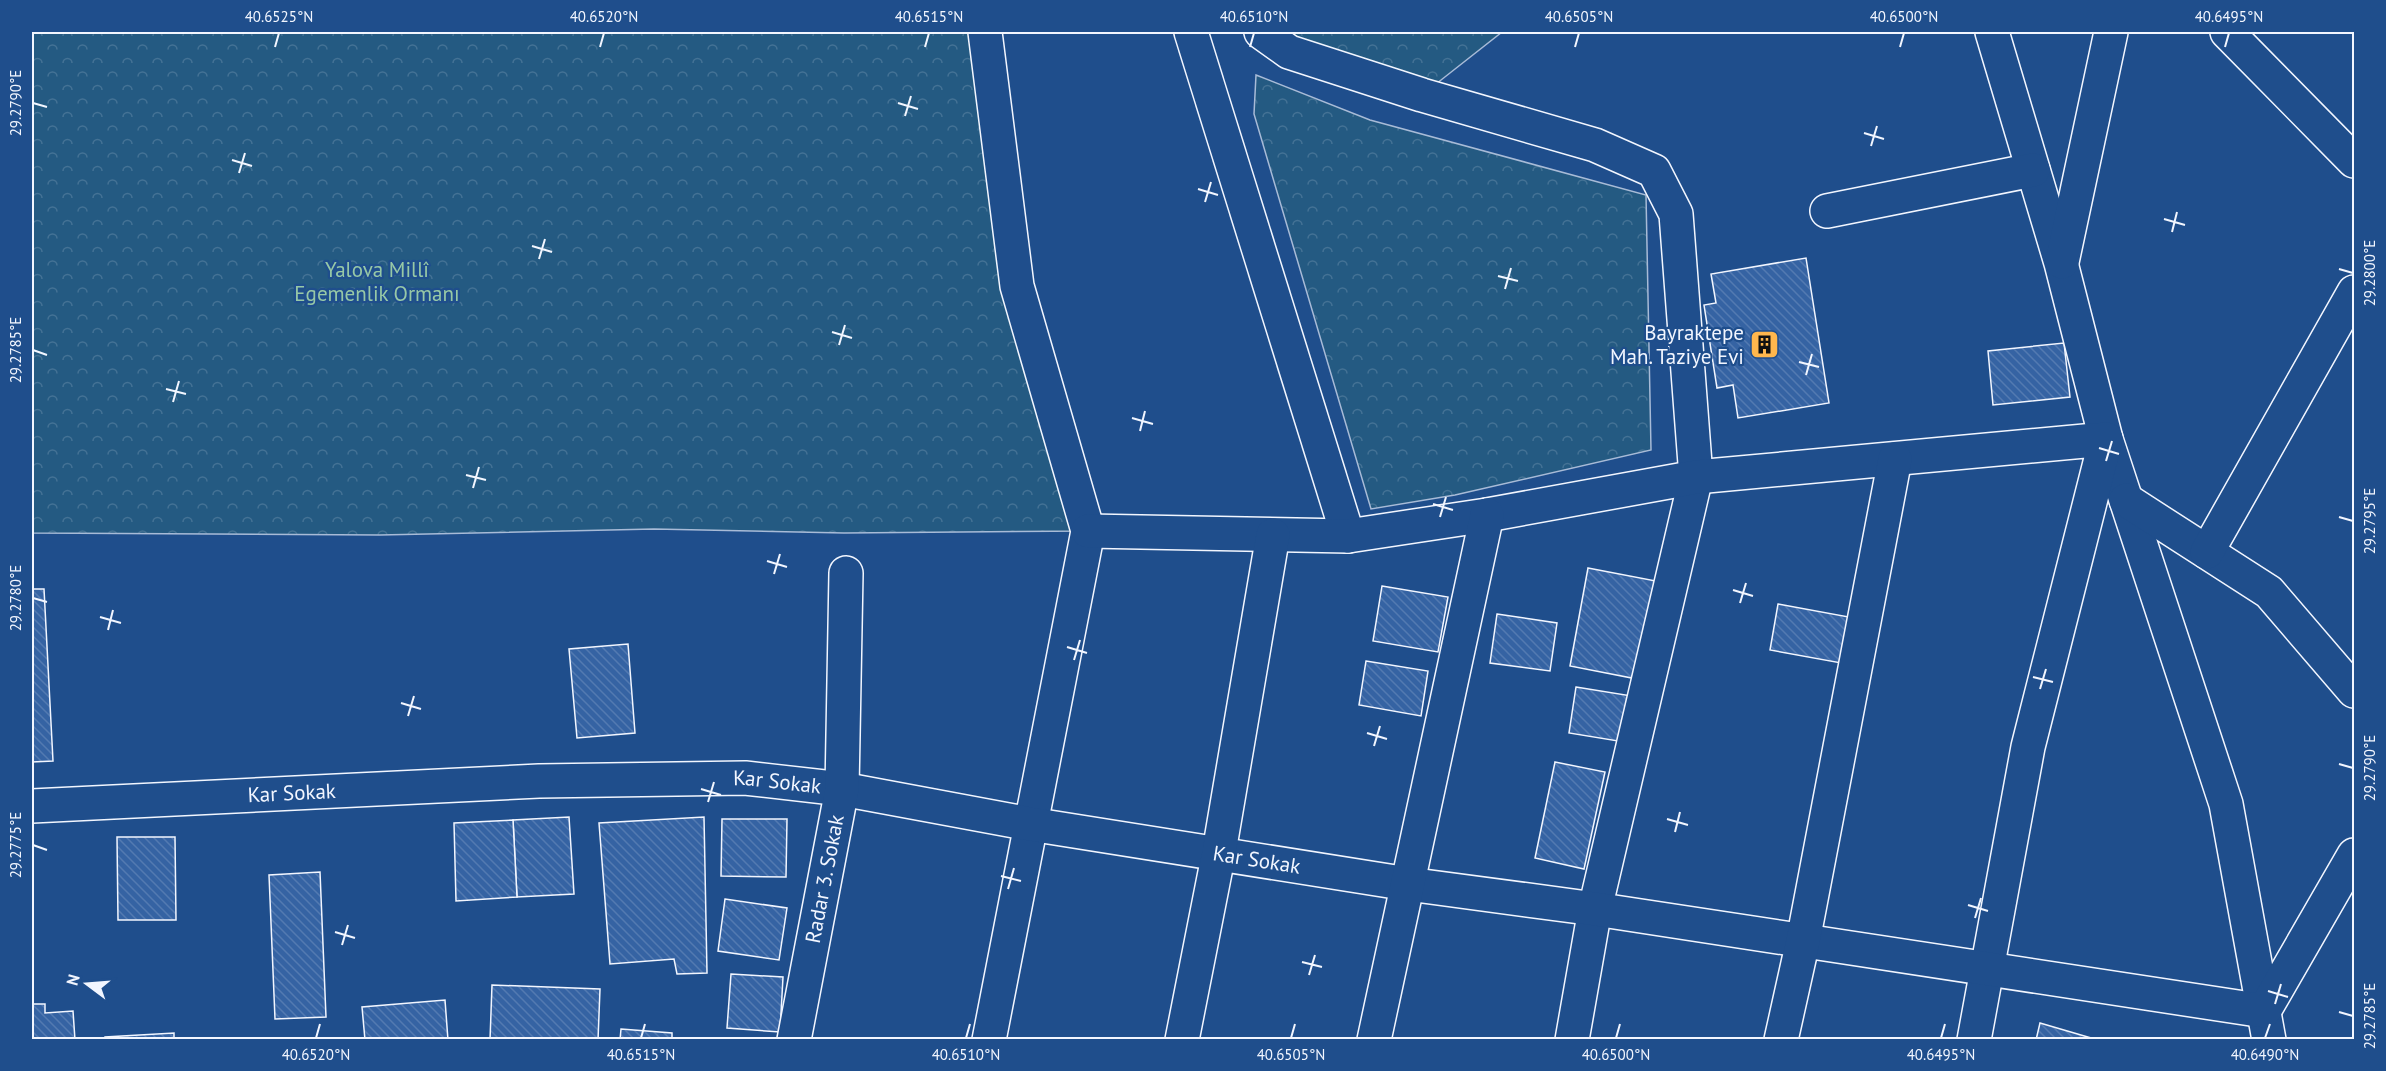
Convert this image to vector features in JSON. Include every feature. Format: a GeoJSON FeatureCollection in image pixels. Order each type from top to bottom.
{"type":"FeatureCollection","features":[{"type":"Feature","properties":{"kind":"street"},"geometry":{"type":"LineString","coordinates":[[985,32],[1017,286],[1088,531],[989,1040]]}},
{"type":"Feature","properties":{"kind":"street"},"geometry":{"type":"LineString","coordinates":[[1191,32],[1348,536]]}},
{"type":"Feature","properties":{"kind":"street"},"geometry":{"type":"LineString","coordinates":[[1261,32],[1289,52],[1422,95],[1595,145],[1654,171],[1676,214],[1696,477],[1595,909],[1572,1040]]}},
{"type":"Feature","properties":{"kind":"street"},"geometry":{"type":"LineString","coordinates":[[1992,32],[2061,263],[2106,439],[2226,804],[2266,1025]]}},
{"type":"Feature","properties":{"kind":"street"},"geometry":{"type":"LineString","coordinates":[[2061,263],[2111,32]]}},
{"type":"Feature","properties":{"kind":"street"},"geometry":{"type":"LineString","coordinates":[[2227,32],[2355,161]]}},
{"type":"Feature","properties":{"kind":"street"},"geometry":{"type":"LineString","coordinates":[[1827,212],[2033,170]]}},
{"type":"Feature","properties":{"kind":"street"},"geometry":{"type":"LineString","coordinates":[[2207,552],[2355,292]]}},
{"type":"Feature","properties":{"kind":"street"},"geometry":{"type":"LineString","coordinates":[[1088,531],[1348,536],[1487,515],[1696,477],[2106,439]]}},
{"type":"Feature","properties":{"kind":"street"},"geometry":{"type":"LineString","coordinates":[[1974,1040],[2028,747],[2106,439]]}},
{"type":"Feature","properties":{"kind":"street"},"geometry":{"type":"LineString","coordinates":[[1781,1040],[1803,941],[1895,459]]}},
{"type":"Feature","properties":{"kind":"street"},"geometry":{"type":"LineString","coordinates":[[2126,500],[2269,592],[2355,691]]}},
{"type":"Feature","properties":{"kind":"street"},"geometry":{"type":"LineString","coordinates":[[1374,1040],[1487,515]]}},
{"type":"Feature","properties":{"kind":"street"},"geometry":{"type":"LineString","coordinates":[[1182,1040],[1219,852],[1273,535]]}},
{"type":"Feature","properties":{"kind":"street","name":"Radar 3. Sokak"},"geometry":{"type":"LineString","coordinates":[[794,1040],[842,789],[846,573]]}},
{"type":"Feature","properties":{"kind":"street","name":"Kar Sokak"},"geometry":{"type":"LineString","coordinates":[[32,806],[551,781],[744,778],[842,789],[1030,824],[1219,852],[1408,884],[1595,909],[1986,969],[2266,1025]]}},
{"type":"Feature","properties":{"kind":"street"},"geometry":{"type":"LineString","coordinates":[[2266,1025],[2355,855]]}},
{"type":"Feature","properties":{"kind":"green space","name":"Yalova Millî Egemenlik Ormanı"},"geometry":{"type":"Polygon","coordinates":[[[32,32],[985,32],[1017,286],[1088,531],[844,533],[654,529],[380,535],[32,533],[32,32]]]}},
{"type":"Feature","properties":{"kind":"green space"},"geometry":{"type":"Polygon","coordinates":[[[1261,32],[1502,32],[1422,95],[1261,32]]]}},
{"type":"Feature","properties":{"kind":"green space"},"geometry":{"type":"Polygon","coordinates":[[[1256,75],[1370,120],[1646,195],[1651,450],[1455,495],[1371,509],[1254,114],[1256,75]]]}},
{"type":"Feature","properties":{"kind":"building","name":"Bayraktepe Mah. Taziye Evi"},"geometry":{"type":"Polygon","coordinates":[[[1806,258],[1829,403],[1738,418],[1733,385],[1717,388],[1704,305],[1716,303],[1711,274],[1806,258]]]}},
{"type":"Feature","properties":{"kind":"building"},"geometry":{"type":"Polygon","coordinates":[[[2064,343],[2070,397],[1993,405],[1988,351],[2064,343]]]}},
{"type":"Feature","properties":{"kind":"building"},"geometry":{"type":"Polygon","coordinates":[[[1588,568],[1656,581],[1637,679],[1570,666],[1588,568]]]}},
{"type":"Feature","properties":{"kind":"building"},"geometry":{"type":"Polygon","coordinates":[[[1382,586],[1448,597],[1438,652],[1373,641],[1382,586]]]}},
{"type":"Feature","properties":{"kind":"building"},"geometry":{"type":"Polygon","coordinates":[[[32,589],[44,589],[53,761],[32,762],[32,589]]]}},
{"type":"Feature","properties":{"kind":"building"},"geometry":{"type":"Polygon","coordinates":[[[1778,604],[1849,617],[1841,663],[1770,650],[1778,604]]]}},
{"type":"Feature","properties":{"kind":"building"},"geometry":{"type":"Polygon","coordinates":[[[1497,614],[1557,623],[1550,671],[1490,663],[1497,614]]]}},
{"type":"Feature","properties":{"kind":"building"},"geometry":{"type":"Polygon","coordinates":[[[628,644],[635,733],[577,738],[569,649],[628,644]]]}},
{"type":"Feature","properties":{"kind":"building"},"geometry":{"type":"Polygon","coordinates":[[[1366,661],[1428,671],[1421,716],[1359,705],[1366,661]]]}},
{"type":"Feature","properties":{"kind":"building"},"geometry":{"type":"Polygon","coordinates":[[[1576,687],[1632,696],[1624,742],[1569,733],[1576,687]]]}},
{"type":"Feature","properties":{"kind":"building"},"geometry":{"type":"Polygon","coordinates":[[[1555,762],[1605,772],[1584,869],[1535,858],[1555,762]]]}},
{"type":"Feature","properties":{"kind":"building"},"geometry":{"type":"Polygon","coordinates":[[[569,817],[574,894],[517,897],[513,820],[569,817]]]}},
{"type":"Feature","properties":{"kind":"building"},"geometry":{"type":"Polygon","coordinates":[[[704,817],[707,973],[677,974],[674,959],[610,964],[599,823],[704,817]]]}},
{"type":"Feature","properties":{"kind":"building"},"geometry":{"type":"Polygon","coordinates":[[[722,819],[787,819],[786,877],[721,876],[722,819]]]}},
{"type":"Feature","properties":{"kind":"building"},"geometry":{"type":"Polygon","coordinates":[[[513,820],[517,897],[456,901],[454,823],[513,820]]]}},
{"type":"Feature","properties":{"kind":"building"},"geometry":{"type":"Polygon","coordinates":[[[117,837],[175,837],[176,920],[118,920],[117,837]]]}},
{"type":"Feature","properties":{"kind":"building"},"geometry":{"type":"Polygon","coordinates":[[[320,872],[326,1017],[275,1019],[269,875],[320,872]]]}},
{"type":"Feature","properties":{"kind":"building"},"geometry":{"type":"Polygon","coordinates":[[[725,899],[787,908],[779,960],[718,951],[725,899]]]}},
{"type":"Feature","properties":{"kind":"building"},"geometry":{"type":"Polygon","coordinates":[[[731,974],[783,977],[780,1032],[727,1028],[731,974]]]}},
{"type":"Feature","properties":{"kind":"building"},"geometry":{"type":"Polygon","coordinates":[[[492,985],[600,989],[598,1040],[490,1040],[492,985]]]}},
{"type":"Feature","properties":{"kind":"building"},"geometry":{"type":"Polygon","coordinates":[[[445,1000],[448,1040],[365,1040],[362,1007],[445,1000]]]}},
{"type":"Feature","properties":{"kind":"building"},"geometry":{"type":"Polygon","coordinates":[[[32,1004],[45,1004],[45,1013],[73,1011],[75,1040],[32,1040],[32,1004]]]}},
{"type":"Feature","properties":{"kind":"building"},"geometry":{"type":"Polygon","coordinates":[[[2040,1023],[2098,1040],[2036,1040],[2040,1023]]]}},
{"type":"Feature","properties":{"kind":"building"},"geometry":{"type":"Polygon","coordinates":[[[621,1029],[672,1033],[672,1040],[620,1040],[621,1029]]]}},
{"type":"Feature","properties":{"kind":"building"},"geometry":{"type":"Polygon","coordinates":[[[174,1033],[174,1040],[105,1040],[105,1037],[174,1033]]]}},
{"type":"Feature","properties":{"kind":"place","name":"Bayraktepe Mah. Taziye Evi"},"geometry":{"type":"Point","coordinates":[1765,345]}}]}
